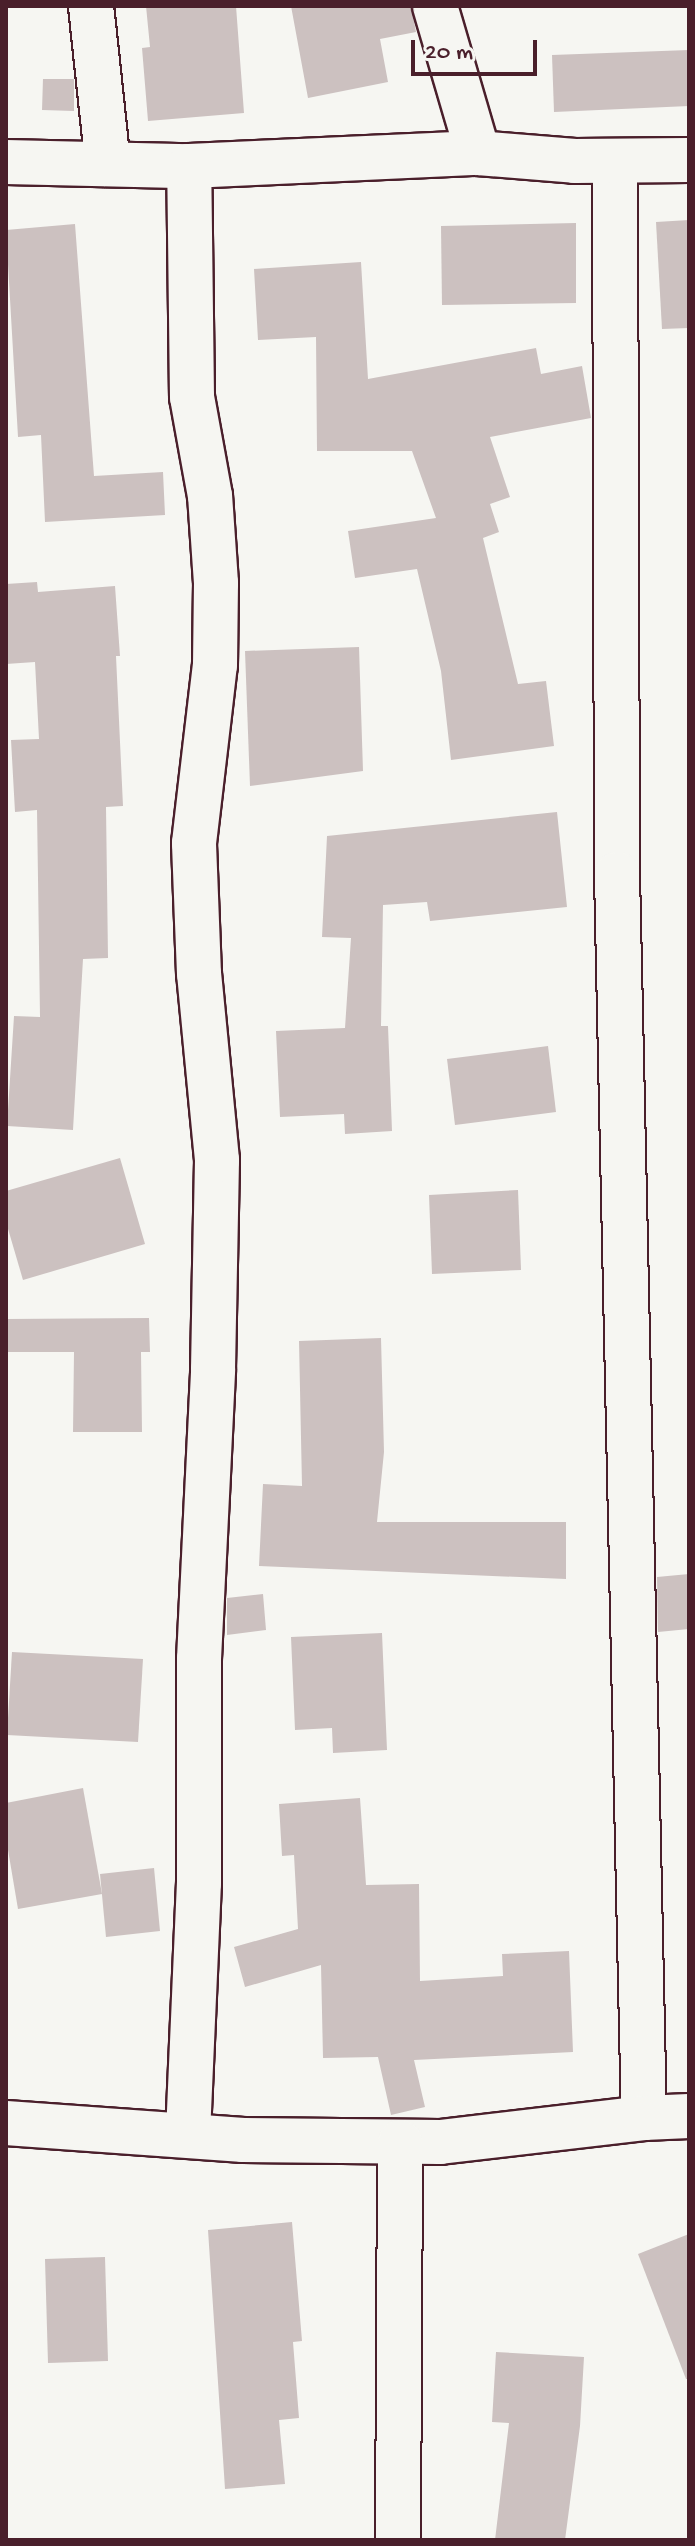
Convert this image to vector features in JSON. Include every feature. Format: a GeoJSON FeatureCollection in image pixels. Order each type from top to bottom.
{"type":"FeatureCollection","features":[{"type":"Feature","properties":{"kind":"street"},"geometry":{"type":"LineString","coordinates":[[91,6],[108,164]]}},
{"type":"Feature","properties":{"kind":"street"},"geometry":{"type":"LineString","coordinates":[[435,6],[478,153]]}},
{"type":"Feature","properties":{"kind":"street"},"geometry":{"type":"LineString","coordinates":[[6,162],[189,166],[478,153],[615,161],[689,160]]}},
{"type":"Feature","properties":{"kind":"street"},"geometry":{"type":"LineString","coordinates":[[615,161],[617,874],[644,2118]]}},
{"type":"Feature","properties":{"kind":"street"},"geometry":{"type":"LineString","coordinates":[[188,2134],[199,1883],[199,1659],[213,1369],[217,1160],[199,974],[194,843],[215,665],[216,583],[210,496],[192,397],[189,166]]}},
{"type":"Feature","properties":{"kind":"street"},"geometry":{"type":"LineString","coordinates":[[6,2123],[243,2140],[440,2142],[644,2118],[689,2116]]}},
{"type":"Feature","properties":{"kind":"street"},"geometry":{"type":"LineString","coordinates":[[398,2540],[400,2142]]}},
{"type":"Feature","properties":{"kind":"building"},"geometry":{"type":"Polygon","coordinates":[[[146,6],[236,6],[244,113],[148,121],[142,48],[150,47],[146,6]]]}},
{"type":"Feature","properties":{"kind":"building"},"geometry":{"type":"Polygon","coordinates":[[[291,6],[411,6],[416,32],[380,39],[388,82],[308,98],[291,6]]]}},
{"type":"Feature","properties":{"kind":"building"},"geometry":{"type":"Polygon","coordinates":[[[689,50],[689,106],[554,112],[552,55],[689,50]]]}},
{"type":"Feature","properties":{"kind":"building"},"geometry":{"type":"Polygon","coordinates":[[[43,79],[74,79],[74,111],[42,110],[43,79]]]}},
{"type":"Feature","properties":{"kind":"building"},"geometry":{"type":"Polygon","coordinates":[[[689,220],[689,328],[662,329],[656,222],[689,220]]]}},
{"type":"Feature","properties":{"kind":"building"},"geometry":{"type":"Polygon","coordinates":[[[576,223],[576,303],[442,305],[441,226],[576,223]]]}},
{"type":"Feature","properties":{"kind":"building"},"geometry":{"type":"Polygon","coordinates":[[[75,224],[94,476],[163,472],[165,515],[45,522],[41,435],[18,437],[6,230],[75,224]]]}},
{"type":"Feature","properties":{"kind":"building"},"geometry":{"type":"Polygon","coordinates":[[[361,262],[368,379],[536,348],[541,374],[582,366],[591,418],[490,437],[510,497],[490,504],[499,532],[483,538],[518,684],[546,681],[554,746],[451,760],[441,671],[417,569],[355,578],[348,531],[436,518],[412,451],[317,451],[316,337],[258,340],[254,269],[361,262]]]}},
{"type":"Feature","properties":{"kind":"building"},"geometry":{"type":"Polygon","coordinates":[[[37,582],[38,592],[115,586],[120,656],[116,656],[123,806],[106,807],[108,958],[83,959],[73,1130],[7,1126],[14,1016],[40,1017],[37,810],[15,812],[11,740],[39,739],[35,662],[6,664],[6,584],[37,582]]]}},
{"type":"Feature","properties":{"kind":"building"},"geometry":{"type":"Polygon","coordinates":[[[359,647],[363,771],[250,786],[245,651],[359,647]]]}},
{"type":"Feature","properties":{"kind":"building"},"geometry":{"type":"Polygon","coordinates":[[[557,812],[567,907],[430,921],[427,902],[383,905],[381,1026],[388,1026],[392,1131],[345,1134],[344,1114],[280,1117],[276,1031],[345,1028],[351,938],[322,937],[327,836],[557,812]]]}},
{"type":"Feature","properties":{"kind":"building"},"geometry":{"type":"Polygon","coordinates":[[[548,1046],[556,1112],[455,1125],[447,1059],[548,1046]]]}},
{"type":"Feature","properties":{"kind":"building"},"geometry":{"type":"Polygon","coordinates":[[[120,1158],[145,1244],[23,1280],[6,1222],[6,1191],[120,1158]]]}},
{"type":"Feature","properties":{"kind":"building"},"geometry":{"type":"Polygon","coordinates":[[[518,1190],[521,1270],[432,1274],[429,1195],[518,1190]]]}},
{"type":"Feature","properties":{"kind":"building"},"geometry":{"type":"Polygon","coordinates":[[[149,1318],[150,1352],[141,1352],[142,1432],[73,1432],[74,1352],[6,1352],[6,1319],[149,1318]]]}},
{"type":"Feature","properties":{"kind":"building"},"geometry":{"type":"Polygon","coordinates":[[[381,1338],[384,1452],[377,1522],[566,1522],[566,1579],[259,1566],[263,1484],[302,1486],[299,1341],[381,1338]]]}},
{"type":"Feature","properties":{"kind":"building"},"geometry":{"type":"Polygon","coordinates":[[[689,1574],[689,1629],[658,1632],[657,1577],[689,1574]]]}},
{"type":"Feature","properties":{"kind":"building"},"geometry":{"type":"Polygon","coordinates":[[[263,1594],[266,1630],[227,1635],[227,1598],[263,1594]]]}},
{"type":"Feature","properties":{"kind":"building"},"geometry":{"type":"Polygon","coordinates":[[[382,1633],[387,1750],[333,1753],[332,1728],[295,1730],[291,1637],[382,1633]]]}},
{"type":"Feature","properties":{"kind":"building"},"geometry":{"type":"Polygon","coordinates":[[[12,1652],[143,1659],[138,1742],[7,1735],[12,1652]]]}},
{"type":"Feature","properties":{"kind":"building"},"geometry":{"type":"Polygon","coordinates":[[[83,1788],[102,1894],[18,1909],[6,1838],[6,1803],[83,1788]]]}},
{"type":"Feature","properties":{"kind":"building"},"geometry":{"type":"Polygon","coordinates":[[[360,1798],[366,1885],[419,1884],[420,1981],[503,1976],[502,1954],[569,1951],[573,2052],[414,2060],[425,2107],[391,2115],[378,2057],[323,2058],[321,1965],[245,1987],[234,1947],[298,1929],[294,1855],[282,1856],[279,1804],[360,1798]]]}},
{"type":"Feature","properties":{"kind":"building"},"geometry":{"type":"Polygon","coordinates":[[[154,1868],[160,1931],[106,1937],[100,1874],[154,1868]]]}},
{"type":"Feature","properties":{"kind":"building"},"geometry":{"type":"Polygon","coordinates":[[[292,2222],[302,2341],[293,2342],[299,2418],[279,2420],[285,2484],[225,2489],[208,2230],[292,2222]]]}},
{"type":"Feature","properties":{"kind":"building"},"geometry":{"type":"Polygon","coordinates":[[[689,2234],[689,2379],[686,2379],[638,2254],[689,2234]]]}},
{"type":"Feature","properties":{"kind":"building"},"geometry":{"type":"Polygon","coordinates":[[[105,2257],[108,2361],[48,2363],[45,2259],[105,2257]]]}},
{"type":"Feature","properties":{"kind":"building"},"geometry":{"type":"Polygon","coordinates":[[[496,2352],[584,2357],[580,2426],[565,2540],[495,2540],[509,2423],[492,2422],[496,2352]]]}}]}
